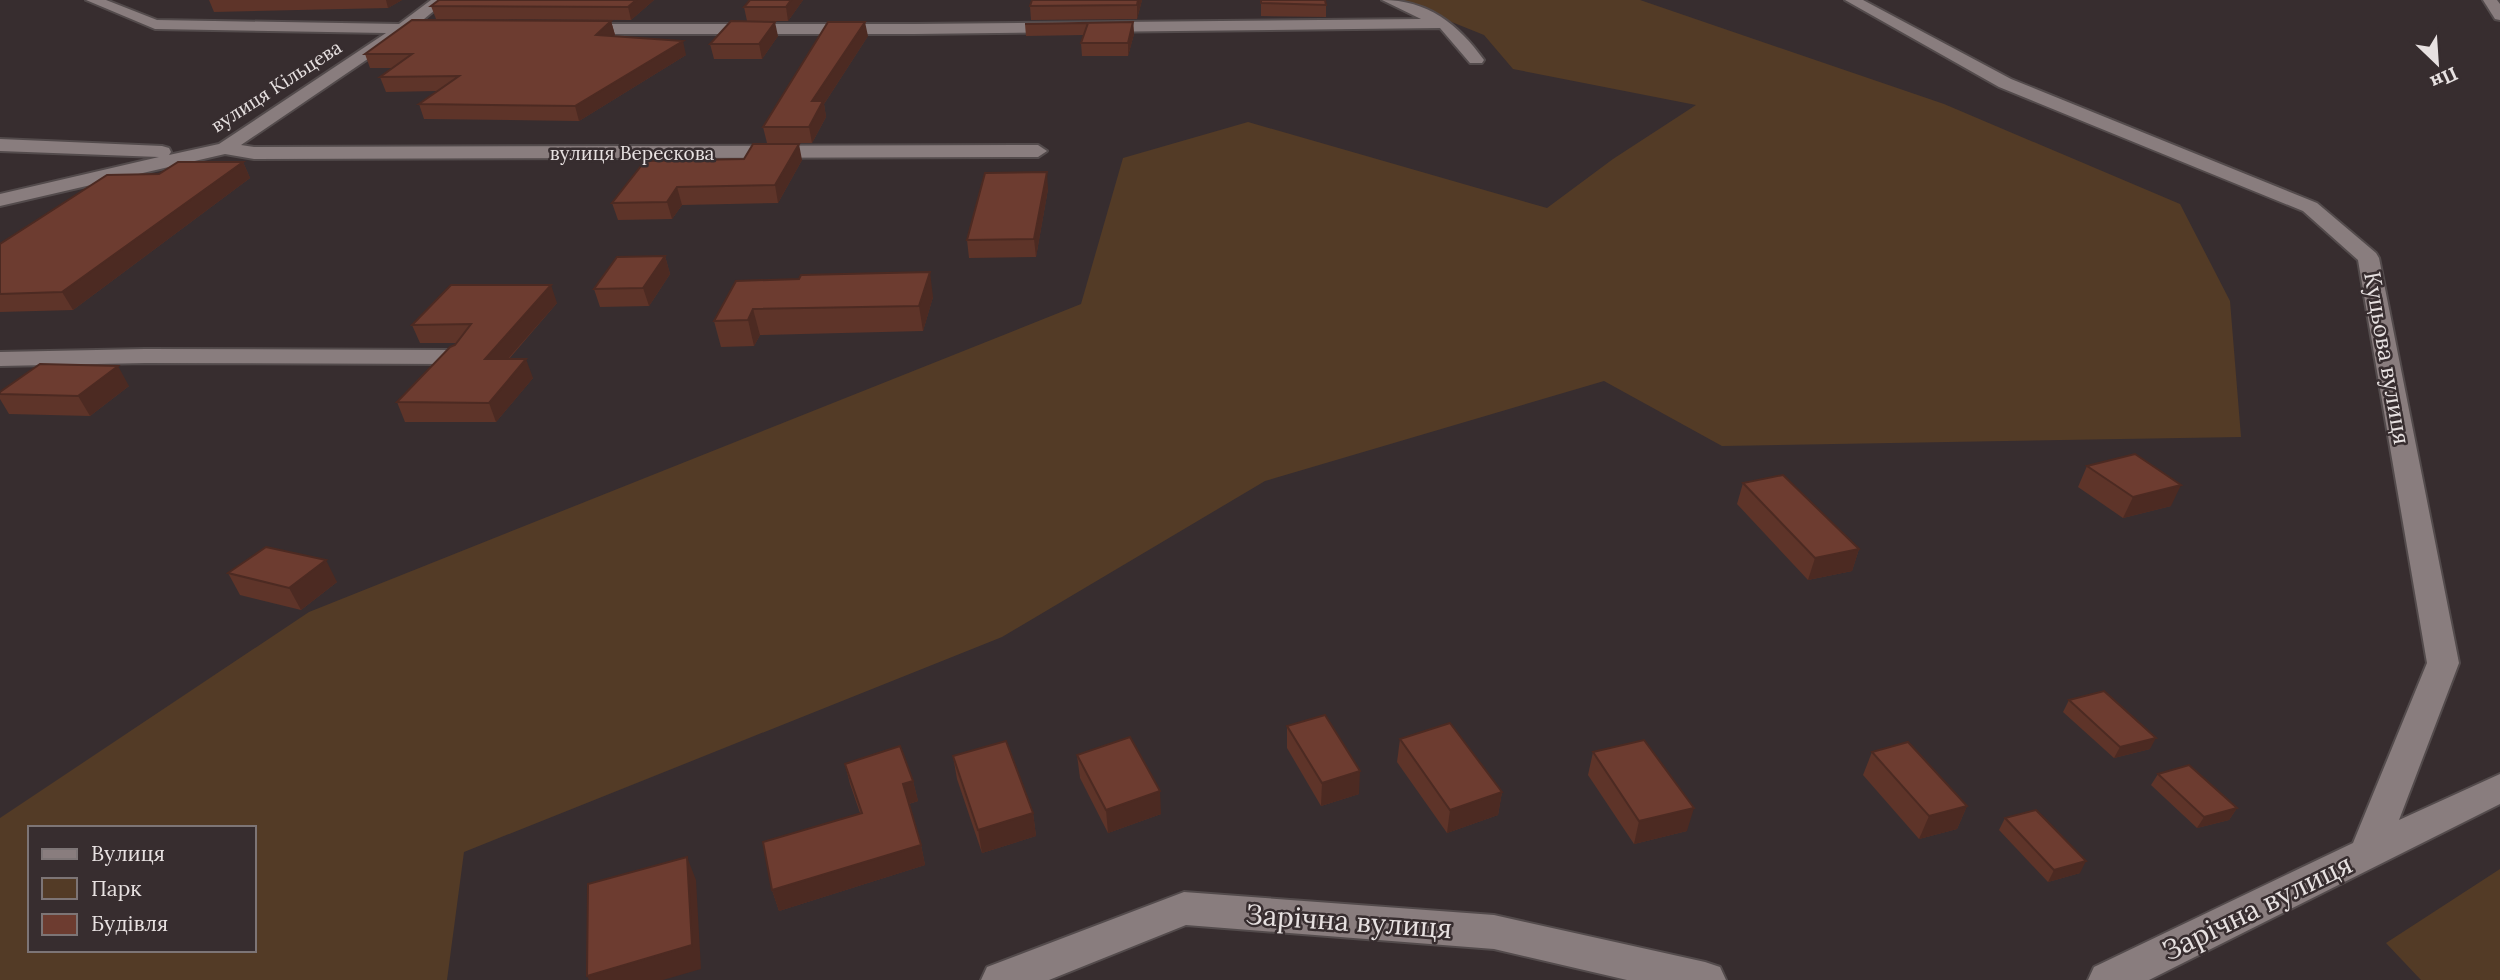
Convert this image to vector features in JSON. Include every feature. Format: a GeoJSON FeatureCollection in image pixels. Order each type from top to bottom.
{"type":"FeatureCollection","features":[{"type":"Feature","properties":{"kind":"street","name":"вулиця Кільцева"},"geometry":{"type":"LineString","coordinates":[[93,0],[155,24],[404,29]]}},
{"type":"Feature","properties":{"kind":"street","name":"вулиця Кільцева"},"geometry":{"type":"LineString","coordinates":[[0,200],[225,148],[404,29],[440,0]]}},
{"type":"Feature","properties":{"kind":"street"},"geometry":{"type":"LineString","coordinates":[[1389,0],[1444,23],[1476,60]]}},
{"type":"Feature","properties":{"kind":"street","name":"Куцьова вулиця"},"geometry":{"type":"LineString","coordinates":[[1852,0],[2006,83],[2310,207],[2368,258],[2443,663],[2368,853]]}},
{"type":"Feature","properties":{"kind":"street"},"geometry":{"type":"LineString","coordinates":[[2490,0],[2500,16]]}},
{"type":"Feature","properties":{"kind":"street"},"geometry":{"type":"LineString","coordinates":[[556,29],[929,29],[1444,23]]}},
{"type":"Feature","properties":{"kind":"street"},"geometry":{"type":"LineString","coordinates":[[404,29],[459,29]]}},
{"type":"Feature","properties":{"kind":"street"},"geometry":{"type":"LineString","coordinates":[[0,145],[197,153]]}},
{"type":"Feature","properties":{"kind":"street","name":"вулиця Верескова"},"geometry":{"type":"LineString","coordinates":[[225,148],[268,153],[1038,151]]}},
{"type":"Feature","properties":{"kind":"street"},"geometry":{"type":"LineString","coordinates":[[0,359],[145,356],[451,357]]}},
{"type":"Feature","properties":{"kind":"street","name":"Зарічна вулиця"},"geometry":{"type":"LineString","coordinates":[[2109,980],[2500,788]]}},
{"type":"Feature","properties":{"kind":"street","name":"Зарічна вулиця"},"geometry":{"type":"LineString","coordinates":[[1002,980],[1184,908],[1494,932],[1705,980]]}},
{"type":"Feature","properties":{"kind":"green space"},"geometry":{"type":"Polygon","coordinates":[[[1397,0],[1640,0],[1944,104],[2180,204],[2230,301],[2241,437],[1722,446],[1604,381],[1265,481],[1002,637],[464,852],[447,980],[0,980],[0,818],[309,612],[1081,304],[1123,158],[1248,122],[1547,208],[1613,159],[1696,105],[1513,69],[1484,35],[1397,0]]]}},
{"type":"Feature","properties":{"kind":"green space"},"geometry":{"type":"Polygon","coordinates":[[[2500,869],[2500,980],[2421,980],[2386,943],[2500,869]]]}},
{"type":"Feature","properties":{"kind":"building"},"geometry":{"type":"Polygon","coordinates":[[[439,0],[636,0],[628,7],[431,6],[439,0]]]}},
{"type":"Feature","properties":{"kind":"building"},"geometry":{"type":"Polygon","coordinates":[[[750,0],[791,0],[786,7],[744,7],[750,0]]]}},
{"type":"Feature","properties":{"kind":"building"},"geometry":{"type":"Polygon","coordinates":[[[1032,0],[1138,0],[1137,5],[1030,6],[1032,0]]]}},
{"type":"Feature","properties":{"kind":"building"},"geometry":{"type":"Polygon","coordinates":[[[1261,0],[1325,0],[1326,5],[1261,3],[1261,0]]]}},
{"type":"Feature","properties":{"kind":"building"},"geometry":{"type":"Polygon","coordinates":[[[412,20],[611,21],[596,35],[683,41],[575,106],[419,104],[459,76],[380,77],[412,54],[365,54],[412,20]]]}},
{"type":"Feature","properties":{"kind":"building"},"geometry":{"type":"Polygon","coordinates":[[[731,21],[775,22],[759,44],[710,44],[731,21]]]}},
{"type":"Feature","properties":{"kind":"building"},"geometry":{"type":"Polygon","coordinates":[[[828,22],[865,22],[812,101],[823,101],[809,127],[763,127],[828,22]]]}},
{"type":"Feature","properties":{"kind":"building"},"geometry":{"type":"Polygon","coordinates":[[[1133,22],[1128,43],[1081,43],[1088,23],[1025,24],[1133,22]]]}},
{"type":"Feature","properties":{"kind":"building"},"geometry":{"type":"Polygon","coordinates":[[[753,144],[799,144],[775,185],[677,187],[667,202],[612,203],[645,161],[744,159],[753,144]]]}},
{"type":"Feature","properties":{"kind":"building"},"geometry":{"type":"Polygon","coordinates":[[[178,162],[243,162],[62,292],[0,294],[0,244],[107,175],[159,174],[178,162]]]}},
{"type":"Feature","properties":{"kind":"building"},"geometry":{"type":"Polygon","coordinates":[[[1047,172],[1034,239],[967,240],[985,173],[1047,172]]]}},
{"type":"Feature","properties":{"kind":"building"},"geometry":{"type":"Polygon","coordinates":[[[665,256],[643,288],[594,289],[617,257],[665,256]]]}},
{"type":"Feature","properties":{"kind":"building"},"geometry":{"type":"Polygon","coordinates":[[[930,272],[919,306],[753,309],[748,320],[714,321],[736,281],[799,279],[801,275],[930,272]]]}},
{"type":"Feature","properties":{"kind":"building"},"geometry":{"type":"Polygon","coordinates":[[[451,285],[551,285],[485,359],[526,359],[489,403],[397,402],[455,345],[471,324],[412,325],[451,285]]]}},
{"type":"Feature","properties":{"kind":"building"},"geometry":{"type":"Polygon","coordinates":[[[40,364],[118,366],[78,396],[0,394],[40,364]]]}},
{"type":"Feature","properties":{"kind":"building"},"geometry":{"type":"Polygon","coordinates":[[[2135,454],[2181,485],[2133,497],[2087,466],[2135,454]]]}},
{"type":"Feature","properties":{"kind":"building"},"geometry":{"type":"Polygon","coordinates":[[[1783,475],[1859,549],[1815,558],[1743,483],[1783,475]]]}},
{"type":"Feature","properties":{"kind":"building"},"geometry":{"type":"Polygon","coordinates":[[[266,547],[326,560],[289,588],[228,573],[266,547]]]}},
{"type":"Feature","properties":{"kind":"building"},"geometry":{"type":"Polygon","coordinates":[[[2104,691],[2156,738],[2120,747],[2069,700],[2104,691]]]}},
{"type":"Feature","properties":{"kind":"building"},"geometry":{"type":"Polygon","coordinates":[[[1325,715],[1360,771],[1322,783],[1287,726],[1325,715]]]}},
{"type":"Feature","properties":{"kind":"building"},"geometry":{"type":"Polygon","coordinates":[[[1450,723],[1502,792],[1450,810],[1400,739],[1450,723]]]}},
{"type":"Feature","properties":{"kind":"building"},"geometry":{"type":"Polygon","coordinates":[[[1130,737],[1160,791],[1106,810],[1077,755],[1130,737]]]}},
{"type":"Feature","properties":{"kind":"building"},"geometry":{"type":"Polygon","coordinates":[[[1644,740],[1694,808],[1639,821],[1593,752],[1644,740]]]}},
{"type":"Feature","properties":{"kind":"building"},"geometry":{"type":"Polygon","coordinates":[[[1006,741],[1033,813],[978,830],[953,756],[1006,741]]]}},
{"type":"Feature","properties":{"kind":"building"},"geometry":{"type":"Polygon","coordinates":[[[1908,742],[1967,806],[1929,816],[1872,752],[1908,742]]]}},
{"type":"Feature","properties":{"kind":"building"},"geometry":{"type":"Polygon","coordinates":[[[900,746],[913,781],[903,784],[921,845],[772,890],[763,842],[862,813],[845,764],[900,746]]]}},
{"type":"Feature","properties":{"kind":"building"},"geometry":{"type":"Polygon","coordinates":[[[2189,765],[2237,808],[2204,817],[2158,774],[2189,765]]]}},
{"type":"Feature","properties":{"kind":"building"},"geometry":{"type":"Polygon","coordinates":[[[2036,810],[2086,861],[2054,870],[2005,818],[2036,810]]]}},
{"type":"Feature","properties":{"kind":"building"},"geometry":{"type":"Polygon","coordinates":[[[687,857],[692,945],[587,976],[588,884],[687,857]]]}}]}
